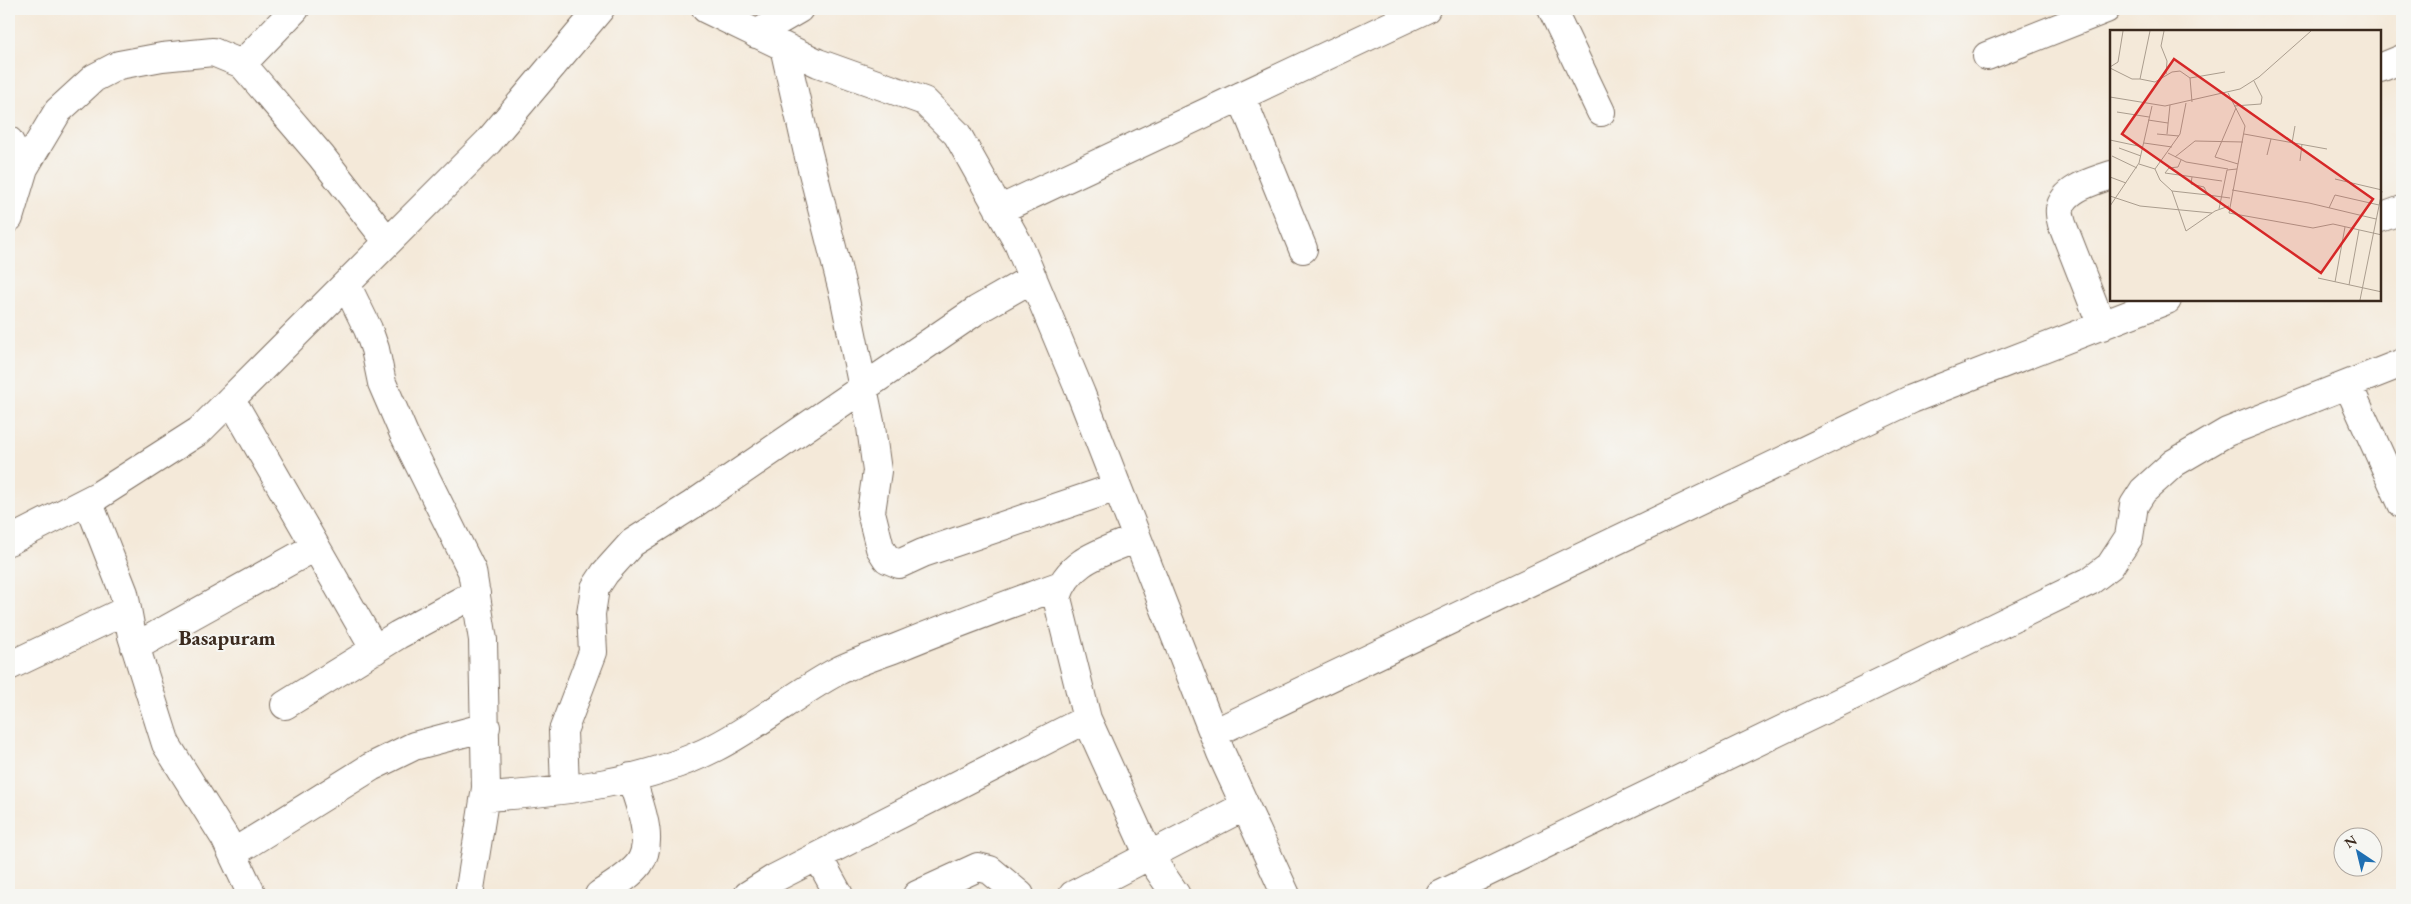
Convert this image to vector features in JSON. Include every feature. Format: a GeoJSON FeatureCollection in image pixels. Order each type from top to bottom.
{"type":"FeatureCollection","features":[{"type":"Feature","properties":{"kind":"street"},"geometry":{"type":"LineString","coordinates":[[242,64],[296,9]]}},
{"type":"Feature","properties":{"kind":"street"},"geometry":{"type":"LineString","coordinates":[[9,541],[88,501],[200,431],[488,142],[600,9]]}},
{"type":"Feature","properties":{"kind":"street"},"geometry":{"type":"LineString","coordinates":[[706,9],[818,63],[924,101],[956,134],[1018,243],[1033,278],[1278,891]]}},
{"type":"Feature","properties":{"kind":"street"},"geometry":{"type":"LineString","coordinates":[[756,34],[799,9]]}},
{"type":"Feature","properties":{"kind":"street"},"geometry":{"type":"LineString","coordinates":[[999,210],[1426,9]]}},
{"type":"Feature","properties":{"kind":"street"},"geometry":{"type":"LineString","coordinates":[[1552,9],[1601,112]]}},
{"type":"Feature","properties":{"kind":"street"},"geometry":{"type":"LineString","coordinates":[[1987,56],[2106,9]]}},
{"type":"Feature","properties":{"kind":"street"},"geometry":{"type":"LineString","coordinates":[[784,47],[807,149],[844,295],[863,386],[877,471],[871,512],[880,548],[887,559],[899,564],[924,553],[1117,487]]}},
{"type":"Feature","properties":{"kind":"street"},"geometry":{"type":"LineString","coordinates":[[9,218],[24,168],[58,111],[94,78],[119,65],[213,52],[242,64],[321,156],[388,242]]}},
{"type":"Feature","properties":{"kind":"street"},"geometry":{"type":"LineString","coordinates":[[2381,68],[2402,59]]}},
{"type":"Feature","properties":{"kind":"street"},"geometry":{"type":"LineString","coordinates":[[1241,96],[1303,249]]}},
{"type":"Feature","properties":{"kind":"street"},"geometry":{"type":"LineString","coordinates":[[9,141],[24,168]]}},
{"type":"Feature","properties":{"kind":"street"},"geometry":{"type":"LineString","coordinates":[[2102,326],[2062,224],[2060,209],[2066,198],[2078,188],[2110,175]]}},
{"type":"Feature","properties":{"kind":"street"},"geometry":{"type":"LineString","coordinates":[[2381,218],[2402,210]]}},
{"type":"Feature","properties":{"kind":"street"},"geometry":{"type":"LineString","coordinates":[[565,789],[563,731],[593,652],[591,614],[595,588],[605,572],[632,543],[692,505],[863,386],[977,310],[1033,278]]}},
{"type":"Feature","properties":{"kind":"street"},"geometry":{"type":"LineString","coordinates":[[346,284],[376,349],[382,383],[404,434],[472,571],[483,640],[486,727],[484,798],[469,895]]}},
{"type":"Feature","properties":{"kind":"street"},"geometry":{"type":"LineString","coordinates":[[1214,734],[1912,398],[2164,301]]}},
{"type":"Feature","properties":{"kind":"street"},"geometry":{"type":"LineString","coordinates":[[1440,895],[2090,581],[2110,566],[2129,537],[2134,505],[2143,492],[2174,463],[2227,432],[2402,363]]}},
{"type":"Feature","properties":{"kind":"street"},"geometry":{"type":"LineString","coordinates":[[2348,385],[2402,504]]}},
{"type":"Feature","properties":{"kind":"street"},"geometry":{"type":"LineString","coordinates":[[230,400],[375,650]]}},
{"type":"Feature","properties":{"kind":"street"},"geometry":{"type":"LineString","coordinates":[[88,501],[124,593],[135,647],[166,744],[225,838],[232,853],[244,893]]}},
{"type":"Feature","properties":{"kind":"street"},"geometry":{"type":"LineString","coordinates":[[1137,538],[1084,561],[1071,570],[1060,585],[1057,598],[1087,719],[1149,856],[1176,895]]}},
{"type":"Feature","properties":{"kind":"street"},"geometry":{"type":"LineString","coordinates":[[135,647],[315,547]]}},
{"type":"Feature","properties":{"kind":"street"},"geometry":{"type":"LineString","coordinates":[[484,798],[565,789],[632,777],[681,764],[717,746],[839,671],[959,622],[1060,585]]}},
{"type":"Feature","properties":{"kind":"street"},"geometry":{"type":"LineString","coordinates":[[285,705],[375,650],[476,593]]}},
{"type":"Feature","properties":{"kind":"street"},"geometry":{"type":"LineString","coordinates":[[9,666],[127,610]]}},
{"type":"Feature","properties":{"kind":"street"},"geometry":{"type":"LineString","coordinates":[[748,895],[775,878],[1087,719]]}},
{"type":"Feature","properties":{"kind":"street"},"geometry":{"type":"LineString","coordinates":[[232,853],[371,767],[414,746],[486,727]]}},
{"type":"Feature","properties":{"kind":"street"},"geometry":{"type":"LineString","coordinates":[[599,895],[632,871],[640,862],[644,851],[646,835],[632,777]]}},
{"type":"Feature","properties":{"kind":"street"},"geometry":{"type":"LineString","coordinates":[[1073,895],[1245,806]]}},
{"type":"Feature","properties":{"kind":"street"},"geometry":{"type":"LineString","coordinates":[[818,857],[839,895]]}},
{"type":"Feature","properties":{"kind":"street"},"geometry":{"type":"LineString","coordinates":[[916,895],[978,868],[990,870],[1020,895]]}},
{"type":"Feature","properties":{"kind":"district","name":"Basapuram"},"geometry":{"type":"Point","coordinates":[227,637]}}]}
